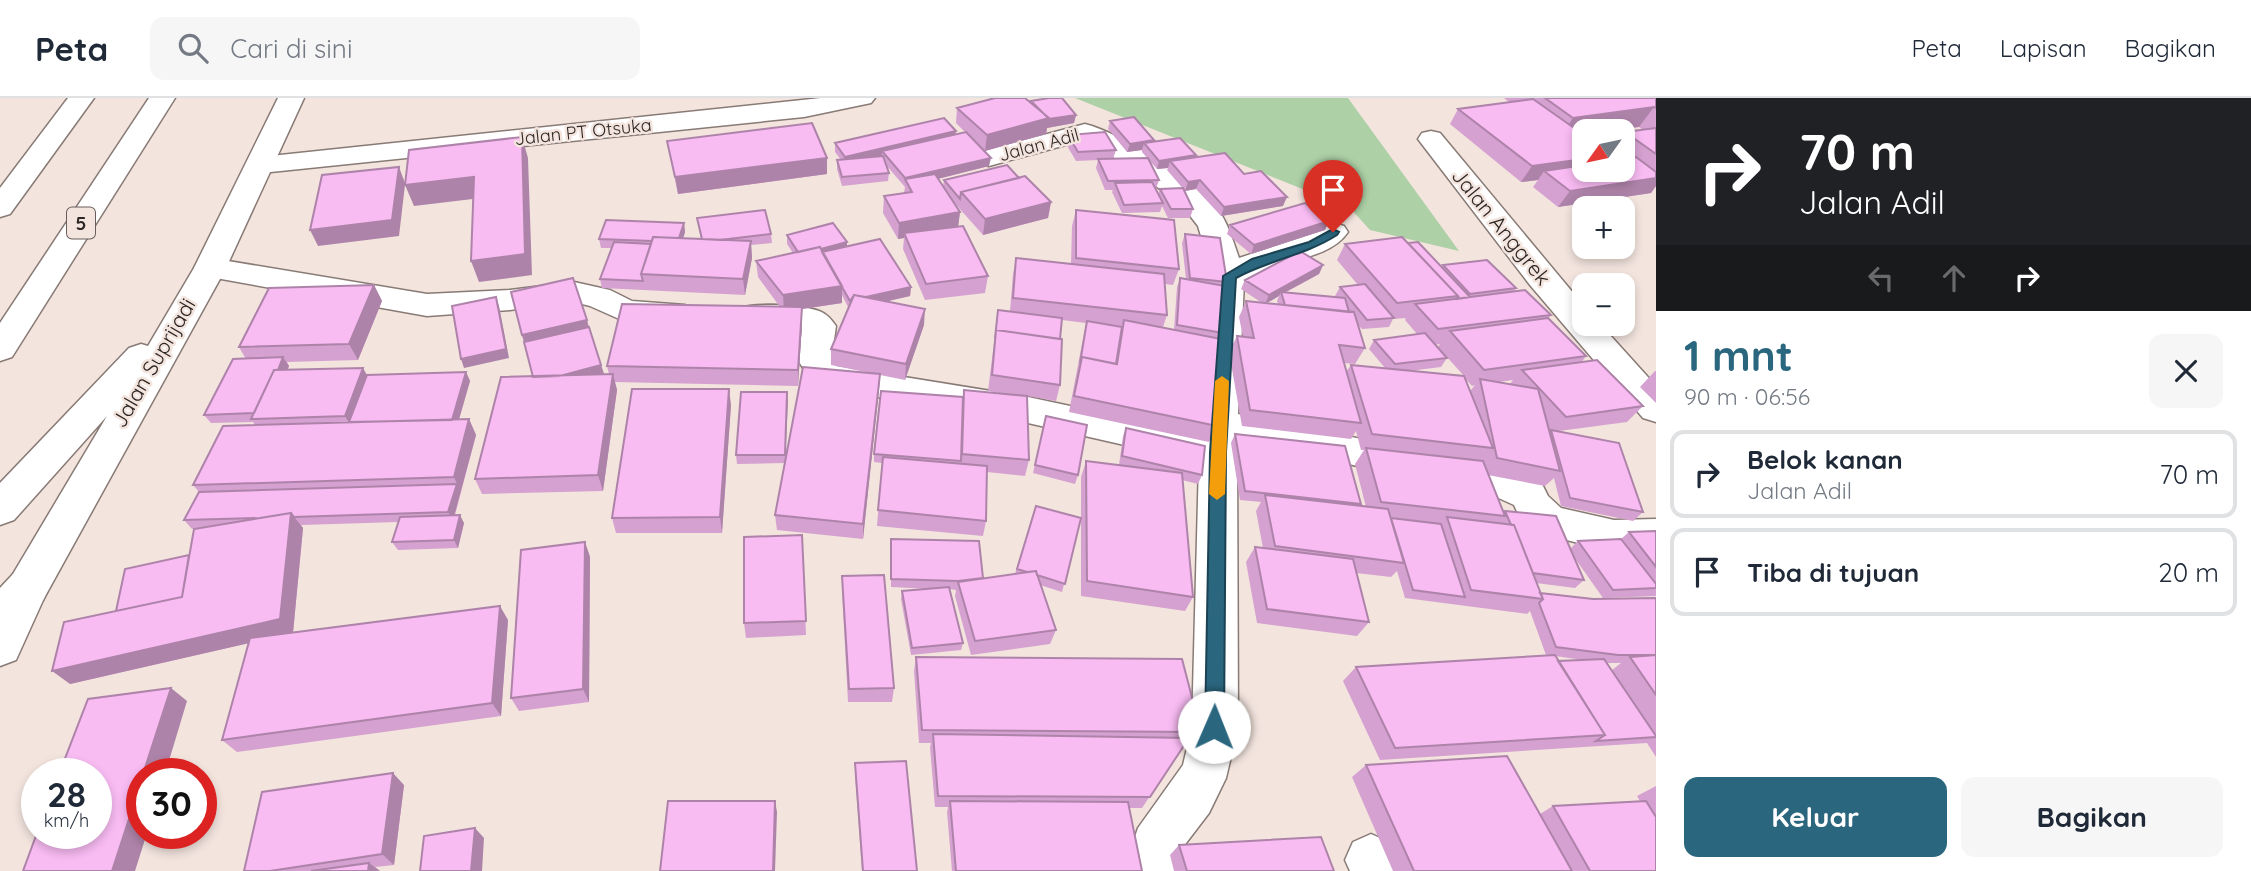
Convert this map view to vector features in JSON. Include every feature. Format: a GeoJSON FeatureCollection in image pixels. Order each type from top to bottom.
{"type":"FeatureCollection","features":[{"type":"Feature","properties":{"kind":"main road"},"geometry":{"type":"LineString","coordinates":[[0,208],[81,98]]}},
{"type":"Feature","properties":{"kind":"main road","name":"5"},"geometry":{"type":"LineString","coordinates":[[0,349],[162,98]]}},
{"type":"Feature","properties":{"kind":"main road","name":"Jalan Suprijadi"},"geometry":{"type":"LineString","coordinates":[[28,587],[210,268],[291,98]]}},
{"type":"Feature","properties":{"kind":"main road","name":"Jalan PT Otsuka"},"geometry":{"type":"LineString","coordinates":[[261,164],[779,111],[862,98]]}},
{"type":"Feature","properties":{"kind":"main road","name":"Jalan Adil"},"geometry":{"type":"LineString","coordinates":[[989,159],[1080,134],[1095,134],[1138,160],[1191,198],[1205,212],[1213,226],[1229,276],[1219,437],[1214,727],[1208,765],[1197,788],[1160,835],[1152,864],[1153,871]]}},
{"type":"Feature","properties":{"kind":"main road","name":"Jalan Anggrek"},"geometry":{"type":"LineString","coordinates":[[1431,139],[1541,278],[1656,409]]}},
{"type":"Feature","properties":{"kind":"main road"},"geometry":{"type":"LineString","coordinates":[[1229,276],[1256,261],[1313,244],[1333,232]]}},
{"type":"Feature","properties":{"kind":"main road"},"geometry":{"type":"LineString","coordinates":[[210,268],[427,306],[574,292],[599,297],[626,311],[792,318],[816,322],[819,326],[814,360],[817,369],[826,377],[1500,482],[1528,495],[1541,515],[1559,524],[1614,536],[1656,535]]}},
{"type":"Feature","properties":{"kind":"main road"},"geometry":{"type":"LineString","coordinates":[[0,509],[185,308]]}},
{"type":"Feature","properties":{"kind":"main road"},"geometry":{"type":"LineString","coordinates":[[0,621],[28,587]]}},
{"type":"Feature","properties":{"kind":"main road"},"geometry":{"type":"LineString","coordinates":[[0,646],[28,587]]}},
{"type":"Feature","properties":{"kind":"green space"},"geometry":{"type":"Polygon","coordinates":[[[1075,98],[1348,98],[1459,251],[1370,230],[1350,208],[1075,98]]]}},
{"type":"Feature","properties":{"kind":"building"},"geometry":{"type":"Polygon","coordinates":[[[995,98],[1025,98],[1049,118],[987,135],[957,108],[995,98]]]}},
{"type":"Feature","properties":{"kind":"building"},"geometry":{"type":"Polygon","coordinates":[[[1062,98],[1076,115],[1049,119],[1031,101],[1062,98]]]}},
{"type":"Feature","properties":{"kind":"building"},"geometry":{"type":"Polygon","coordinates":[[[1545,98],[1656,98],[1656,108],[1573,118],[1545,98]]]}},
{"type":"Feature","properties":{"kind":"building"},"geometry":{"type":"Polygon","coordinates":[[[1533,99],[1572,127],[1572,161],[1532,166],[1458,109],[1533,99]]]}},
{"type":"Feature","properties":{"kind":"building"},"geometry":{"type":"Polygon","coordinates":[[[1134,117],[1154,140],[1130,144],[1110,121],[1134,117]]]}},
{"type":"Feature","properties":{"kind":"building"},"geometry":{"type":"Polygon","coordinates":[[[944,118],[956,131],[845,157],[835,143],[944,118]]]}},
{"type":"Feature","properties":{"kind":"building"},"geometry":{"type":"Polygon","coordinates":[[[812,123],[827,158],[675,177],[667,141],[812,123]]]}},
{"type":"Feature","properties":{"kind":"building"},"geometry":{"type":"Polygon","coordinates":[[[1656,128],[1656,154],[1635,139],[1635,131],[1656,128]]]}},
{"type":"Feature","properties":{"kind":"building"},"geometry":{"type":"Polygon","coordinates":[[[966,132],[991,158],[905,178],[882,151],[966,132]]]}},
{"type":"Feature","properties":{"kind":"building"},"geometry":{"type":"Polygon","coordinates":[[[1105,132],[1116,150],[1078,152],[1068,135],[1105,132]]]}},
{"type":"Feature","properties":{"kind":"building"},"geometry":{"type":"Polygon","coordinates":[[[522,137],[525,254],[471,261],[474,177],[405,185],[409,150],[522,137]]]}},
{"type":"Feature","properties":{"kind":"building"},"geometry":{"type":"Polygon","coordinates":[[[1180,138],[1196,155],[1159,161],[1144,143],[1180,138]]]}},
{"type":"Feature","properties":{"kind":"building"},"geometry":{"type":"Polygon","coordinates":[[[1225,153],[1244,174],[1261,171],[1287,197],[1224,207],[1200,180],[1188,182],[1170,161],[1225,153]]]}},
{"type":"Feature","properties":{"kind":"building"},"geometry":{"type":"Polygon","coordinates":[[[883,156],[889,173],[842,177],[837,160],[883,156]]]}},
{"type":"Feature","properties":{"kind":"building"},"geometry":{"type":"Polygon","coordinates":[[[1635,157],[1656,172],[1656,178],[1635,181],[1635,157]]]}},
{"type":"Feature","properties":{"kind":"building"},"geometry":{"type":"Polygon","coordinates":[[[1148,158],[1159,180],[1108,181],[1098,159],[1148,158]]]}},
{"type":"Feature","properties":{"kind":"building"},"geometry":{"type":"Polygon","coordinates":[[[1007,165],[1019,178],[961,192],[960,199],[944,180],[1007,165]]]}},
{"type":"Feature","properties":{"kind":"building"},"geometry":{"type":"Polygon","coordinates":[[[399,167],[392,220],[310,230],[322,175],[399,167]]]}},
{"type":"Feature","properties":{"kind":"building"},"geometry":{"type":"Polygon","coordinates":[[[1572,167],[1572,182],[1630,182],[1570,191],[1544,171],[1572,167]]]}},
{"type":"Feature","properties":{"kind":"building"},"geometry":{"type":"Polygon","coordinates":[[[935,174],[960,212],[899,223],[884,196],[912,192],[905,179],[935,174]]]}},
{"type":"Feature","properties":{"kind":"building"},"geometry":{"type":"Polygon","coordinates":[[[1025,176],[1051,202],[985,219],[961,192],[1025,176]]]}},
{"type":"Feature","properties":{"kind":"building"},"geometry":{"type":"Polygon","coordinates":[[[1152,182],[1163,203],[1124,205],[1115,183],[1152,182]]]}},
{"type":"Feature","properties":{"kind":"building"},"geometry":{"type":"Polygon","coordinates":[[[1183,188],[1193,209],[1171,209],[1160,189],[1183,188]]]}},
{"type":"Feature","properties":{"kind":"building"},"geometry":{"type":"Polygon","coordinates":[[[1305,203],[1329,221],[1254,245],[1230,225],[1305,203]]]}},
{"type":"Feature","properties":{"kind":"building"},"geometry":{"type":"Polygon","coordinates":[[[765,210],[771,234],[720,240],[702,239],[697,218],[765,210]]]}},
{"type":"Feature","properties":{"kind":"building"},"geometry":{"type":"Polygon","coordinates":[[[1076,210],[1174,220],[1179,269],[1076,258],[1076,210]]]}},
{"type":"Feature","properties":{"kind":"building"},"geometry":{"type":"Polygon","coordinates":[[[606,220],[684,223],[679,238],[653,237],[652,241],[599,239],[606,220]]]}},
{"type":"Feature","properties":{"kind":"building"},"geometry":{"type":"Polygon","coordinates":[[[833,223],[847,242],[798,252],[787,235],[833,223]]]}},
{"type":"Feature","properties":{"kind":"building"},"geometry":{"type":"Polygon","coordinates":[[[963,226],[988,276],[926,284],[904,233],[963,226]]]}},
{"type":"Feature","properties":{"kind":"building"},"geometry":{"type":"Polygon","coordinates":[[[1185,234],[1220,238],[1227,282],[1190,278],[1185,234]]]}},
{"type":"Feature","properties":{"kind":"building"},"geometry":{"type":"Polygon","coordinates":[[[653,237],[751,241],[743,279],[641,274],[653,237]]]}},
{"type":"Feature","properties":{"kind":"building"},"geometry":{"type":"Polygon","coordinates":[[[1402,237],[1458,296],[1397,303],[1345,244],[1402,237]]]}},
{"type":"Feature","properties":{"kind":"building"},"geometry":{"type":"Polygon","coordinates":[[[880,239],[911,287],[866,297],[854,295],[850,301],[822,252],[880,239]]]}},
{"type":"Feature","properties":{"kind":"building"},"geometry":{"type":"Polygon","coordinates":[[[614,242],[651,244],[641,274],[643,281],[600,279],[614,242]]]}},
{"type":"Feature","properties":{"kind":"building"},"geometry":{"type":"Polygon","coordinates":[[[1418,242],[1470,297],[1457,299],[1458,296],[1408,243],[1418,242]]]}},
{"type":"Feature","properties":{"kind":"building"},"geometry":{"type":"Polygon","coordinates":[[[820,247],[842,286],[783,295],[756,261],[820,247]]]}},
{"type":"Feature","properties":{"kind":"building"},"geometry":{"type":"Polygon","coordinates":[[[1300,251],[1323,265],[1269,295],[1245,280],[1300,251]]]}},
{"type":"Feature","properties":{"kind":"building"},"geometry":{"type":"Polygon","coordinates":[[[1016,258],[1164,274],[1167,315],[1013,298],[1016,258]]]}},
{"type":"Feature","properties":{"kind":"building"},"geometry":{"type":"Polygon","coordinates":[[[1487,260],[1516,288],[1470,294],[1443,265],[1487,260]]]}},
{"type":"Feature","properties":{"kind":"building"},"geometry":{"type":"Polygon","coordinates":[[[573,278],[587,320],[522,335],[511,292],[573,278]]]}},
{"type":"Feature","properties":{"kind":"building"},"geometry":{"type":"Polygon","coordinates":[[[1180,278],[1225,286],[1223,333],[1177,325],[1180,278]]]}},
{"type":"Feature","properties":{"kind":"building"},"geometry":{"type":"Polygon","coordinates":[[[1365,284],[1394,318],[1367,320],[1340,287],[1365,284]]]}},
{"type":"Feature","properties":{"kind":"building"},"geometry":{"type":"Polygon","coordinates":[[[374,285],[349,344],[239,347],[269,288],[374,285]]]}},
{"type":"Feature","properties":{"kind":"building"},"geometry":{"type":"Polygon","coordinates":[[[1525,290],[1551,315],[1438,329],[1415,304],[1525,290]]]}},
{"type":"Feature","properties":{"kind":"building"},"geometry":{"type":"Polygon","coordinates":[[[1281,292],[1345,298],[1349,312],[1285,305],[1281,292]]]}},
{"type":"Feature","properties":{"kind":"building"},"geometry":{"type":"Polygon","coordinates":[[[854,295],[925,309],[906,364],[831,349],[854,295]]]}},
{"type":"Feature","properties":{"kind":"building"},"geometry":{"type":"Polygon","coordinates":[[[496,297],[506,349],[461,359],[452,306],[496,297]]]}},
{"type":"Feature","properties":{"kind":"building"},"geometry":{"type":"Polygon","coordinates":[[[1246,301],[1354,312],[1365,348],[1339,345],[1361,423],[1250,410],[1237,336],[1254,338],[1246,301]]]}},
{"type":"Feature","properties":{"kind":"building"},"geometry":{"type":"Polygon","coordinates":[[[622,304],[802,307],[798,370],[607,366],[622,304]]]}},
{"type":"Feature","properties":{"kind":"building"},"geometry":{"type":"Polygon","coordinates":[[[998,310],[1062,318],[1060,339],[996,330],[995,338],[998,310]]]}},
{"type":"Feature","properties":{"kind":"building"},"geometry":{"type":"Polygon","coordinates":[[[1548,318],[1586,356],[1484,370],[1450,331],[1548,318]]]}},
{"type":"Feature","properties":{"kind":"building"},"geometry":{"type":"Polygon","coordinates":[[[1124,320],[1221,339],[1217,426],[1074,396],[1082,357],[1117,364],[1124,320]]]}},
{"type":"Feature","properties":{"kind":"building"},"geometry":{"type":"Polygon","coordinates":[[[1087,321],[1122,327],[1116,364],[1082,357],[1080,363],[1087,321]]]}},
{"type":"Feature","properties":{"kind":"building"},"geometry":{"type":"Polygon","coordinates":[[[589,327],[601,365],[560,376],[533,377],[524,342],[589,327]]]}},
{"type":"Feature","properties":{"kind":"building"},"geometry":{"type":"Polygon","coordinates":[[[996,330],[1062,339],[1060,385],[992,375],[996,330]]]}},
{"type":"Feature","properties":{"kind":"building"},"geometry":{"type":"Polygon","coordinates":[[[1425,333],[1447,358],[1395,364],[1374,340],[1425,333]]]}},
{"type":"Feature","properties":{"kind":"building"},"geometry":{"type":"Polygon","coordinates":[[[283,357],[254,413],[204,415],[233,359],[283,357]]]}},
{"type":"Feature","properties":{"kind":"building"},"geometry":{"type":"Polygon","coordinates":[[[1597,360],[1643,406],[1566,417],[1522,370],[1597,360]]]}},
{"type":"Feature","properties":{"kind":"building"},"geometry":{"type":"Polygon","coordinates":[[[1351,365],[1464,376],[1493,448],[1372,434],[1351,365]]]}},
{"type":"Feature","properties":{"kind":"building"},"geometry":{"type":"Polygon","coordinates":[[[803,367],[880,374],[863,524],[775,515],[803,367]]]}},
{"type":"Feature","properties":{"kind":"building"},"geometry":{"type":"Polygon","coordinates":[[[363,368],[345,416],[251,419],[274,370],[363,368]]]}},
{"type":"Feature","properties":{"kind":"building"},"geometry":{"type":"Polygon","coordinates":[[[466,372],[452,420],[349,422],[367,375],[466,372]]]}},
{"type":"Feature","properties":{"kind":"building"},"geometry":{"type":"Polygon","coordinates":[[[613,374],[598,475],[475,479],[501,377],[613,374]]]}},
{"type":"Feature","properties":{"kind":"building"},"geometry":{"type":"Polygon","coordinates":[[[1480,379],[1538,389],[1560,471],[1497,458],[1480,379]]]}},
{"type":"Feature","properties":{"kind":"building"},"geometry":{"type":"Polygon","coordinates":[[[632,389],[729,389],[720,517],[612,518],[632,389]]]}},
{"type":"Feature","properties":{"kind":"building"},"geometry":{"type":"Polygon","coordinates":[[[964,390],[1027,396],[1029,460],[962,454],[964,390]]]}},
{"type":"Feature","properties":{"kind":"building"},"geometry":{"type":"Polygon","coordinates":[[[881,391],[963,397],[961,461],[874,454],[881,391]]]}},
{"type":"Feature","properties":{"kind":"building"},"geometry":{"type":"Polygon","coordinates":[[[741,392],[787,392],[785,455],[736,455],[741,392]]]}},
{"type":"Feature","properties":{"kind":"building"},"geometry":{"type":"Polygon","coordinates":[[[1046,416],[1087,425],[1078,475],[1035,465],[1046,416]]]}},
{"type":"Feature","properties":{"kind":"building"},"geometry":{"type":"Polygon","coordinates":[[[469,419],[454,477],[193,485],[223,426],[469,419]]]}},
{"type":"Feature","properties":{"kind":"building"},"geometry":{"type":"Polygon","coordinates":[[[1126,428],[1205,446],[1202,475],[1122,456],[1126,428]]]}},
{"type":"Feature","properties":{"kind":"building"},"geometry":{"type":"Polygon","coordinates":[[[1551,430],[1619,443],[1643,512],[1570,498],[1551,430]]]}},
{"type":"Feature","properties":{"kind":"building"},"geometry":{"type":"Polygon","coordinates":[[[1235,434],[1345,446],[1361,504],[1245,491],[1235,434]]]}},
{"type":"Feature","properties":{"kind":"building"},"geometry":{"type":"Polygon","coordinates":[[[1366,448],[1483,461],[1505,516],[1381,502],[1366,448]]]}},
{"type":"Feature","properties":{"kind":"building"},"geometry":{"type":"Polygon","coordinates":[[[883,457],[987,466],[986,521],[878,510],[883,457]]]}},
{"type":"Feature","properties":{"kind":"building"},"geometry":{"type":"Polygon","coordinates":[[[1086,461],[1182,473],[1193,597],[1087,581],[1086,461]]]}},
{"type":"Feature","properties":{"kind":"building"},"geometry":{"type":"Polygon","coordinates":[[[457,484],[448,512],[294,517],[291,513],[260,518],[184,520],[199,492],[457,484]]]}},
{"type":"Feature","properties":{"kind":"building"},"geometry":{"type":"Polygon","coordinates":[[[1265,495],[1388,509],[1404,563],[1275,546],[1265,495]]]}},
{"type":"Feature","properties":{"kind":"building"},"geometry":{"type":"Polygon","coordinates":[[[1036,506],[1081,518],[1065,584],[1037,575],[1036,571],[1017,569],[1036,506]]]}},
{"type":"Feature","properties":{"kind":"building"},"geometry":{"type":"Polygon","coordinates":[[[1505,511],[1556,516],[1584,580],[1533,573],[1514,525],[1511,525],[1505,511]]]}},
{"type":"Feature","properties":{"kind":"building"},"geometry":{"type":"Polygon","coordinates":[[[291,513],[280,619],[52,671],[64,622],[182,597],[194,529],[291,513]]]}},
{"type":"Feature","properties":{"kind":"building"},"geometry":{"type":"Polygon","coordinates":[[[460,515],[454,540],[392,542],[400,517],[460,515]]]}},
{"type":"Feature","properties":{"kind":"building"},"geometry":{"type":"Polygon","coordinates":[[[1447,517],[1514,525],[1543,599],[1471,590],[1447,517]]]}},
{"type":"Feature","properties":{"kind":"building"},"geometry":{"type":"Polygon","coordinates":[[[1391,518],[1441,524],[1465,597],[1413,590],[1391,518]]]}},
{"type":"Feature","properties":{"kind":"building"},"geometry":{"type":"Polygon","coordinates":[[[1656,531],[1656,567],[1629,532],[1656,531]]]}},
{"type":"Feature","properties":{"kind":"building"},"geometry":{"type":"Polygon","coordinates":[[[802,535],[806,621],[744,623],[744,537],[802,535]]]}},
{"type":"Feature","properties":{"kind":"building"},"geometry":{"type":"Polygon","coordinates":[[[891,539],[979,541],[983,578],[958,581],[891,579],[891,539]]]}},
{"type":"Feature","properties":{"kind":"building"},"geometry":{"type":"Polygon","coordinates":[[[1621,539],[1656,584],[1656,588],[1613,590],[1578,541],[1621,539]]]}},
{"type":"Feature","properties":{"kind":"building"},"geometry":{"type":"Polygon","coordinates":[[[585,542],[583,689],[511,698],[521,550],[585,542]]]}},
{"type":"Feature","properties":{"kind":"building"},"geometry":{"type":"Polygon","coordinates":[[[1255,547],[1353,559],[1369,622],[1267,609],[1255,547]]]}},
{"type":"Feature","properties":{"kind":"building"},"geometry":{"type":"Polygon","coordinates":[[[189,555],[182,597],[116,611],[125,569],[189,555]]]}},
{"type":"Feature","properties":{"kind":"building"},"geometry":{"type":"Polygon","coordinates":[[[1036,571],[1056,630],[975,641],[958,582],[1036,571]]]}},
{"type":"Feature","properties":{"kind":"building"},"geometry":{"type":"Polygon","coordinates":[[[884,575],[894,688],[849,689],[842,576],[884,575]]]}},
{"type":"Feature","properties":{"kind":"building"},"geometry":{"type":"Polygon","coordinates":[[[949,587],[963,643],[912,648],[902,591],[949,587]]]}},
{"type":"Feature","properties":{"kind":"building"},"geometry":{"type":"Polygon","coordinates":[[[1540,593],[1593,599],[1656,598],[1656,655],[1618,655],[1556,647],[1539,603],[1543,599],[1540,593]]]}},
{"type":"Feature","properties":{"kind":"building"},"geometry":{"type":"Polygon","coordinates":[[[500,606],[492,703],[222,740],[250,638],[500,606]]]}},
{"type":"Feature","properties":{"kind":"building"},"geometry":{"type":"Polygon","coordinates":[[[1555,655],[1605,735],[1395,748],[1356,667],[1555,655]]]}},
{"type":"Feature","properties":{"kind":"building"},"geometry":{"type":"Polygon","coordinates":[[[1656,655],[1656,695],[1630,657],[1656,655]]]}},
{"type":"Feature","properties":{"kind":"building"},"geometry":{"type":"Polygon","coordinates":[[[916,657],[1182,659],[1201,732],[922,730],[916,657]]]}},
{"type":"Feature","properties":{"kind":"building"},"geometry":{"type":"Polygon","coordinates":[[[1604,659],[1656,737],[1596,741],[1605,735],[1558,661],[1604,659]]]}},
{"type":"Feature","properties":{"kind":"building"},"geometry":{"type":"Polygon","coordinates":[[[171,688],[148,758],[126,758],[126,828],[112,871],[23,871],[31,849],[112,849],[112,758],[65,758],[88,699],[171,688]]]}},
{"type":"Feature","properties":{"kind":"building"},"geometry":{"type":"Polygon","coordinates":[[[933,734],[1189,738],[1150,797],[938,796],[933,734]]]}},
{"type":"Feature","properties":{"kind":"building"},"geometry":{"type":"Polygon","coordinates":[[[1507,756],[1572,871],[1414,871],[1366,765],[1507,756]]]}},
{"type":"Feature","properties":{"kind":"building"},"geometry":{"type":"Polygon","coordinates":[[[906,761],[917,871],[863,871],[855,763],[906,761]]]}},
{"type":"Feature","properties":{"kind":"building"},"geometry":{"type":"Polygon","coordinates":[[[393,773],[382,854],[270,871],[244,871],[262,792],[393,773]]]}},
{"type":"Feature","properties":{"kind":"building"},"geometry":{"type":"Polygon","coordinates":[[[668,801],[775,801],[773,871],[660,871],[668,801]]]}},
{"type":"Feature","properties":{"kind":"building"},"geometry":{"type":"Polygon","coordinates":[[[950,801],[1128,802],[1142,871],[956,871],[950,801]]]}},
{"type":"Feature","properties":{"kind":"building"},"geometry":{"type":"Polygon","coordinates":[[[1646,801],[1656,817],[1656,871],[1590,871],[1553,806],[1646,801]]]}},
{"type":"Feature","properties":{"kind":"building"},"geometry":{"type":"Polygon","coordinates":[[[475,828],[471,871],[420,871],[424,836],[475,828]]]}},
{"type":"Feature","properties":{"kind":"building"},"geometry":{"type":"Polygon","coordinates":[[[1321,837],[1334,871],[1187,871],[1179,845],[1321,837]]]}},
{"type":"Feature","properties":{"kind":"building"},"geometry":{"type":"Polygon","coordinates":[[[369,863],[368,871],[311,871],[369,863]]]}},
{"type":"Feature","properties":{"kind":"slow traffic"},"geometry":{"type":"LineString","coordinates":[[1217,494],[1222,381]]}},
{"type":"Feature","properties":{"kind":"route"},"geometry":{"type":"LineString","coordinates":[[1214,727],[1218,452],[1229,276],[1256,261],[1313,244],[1333,232]]}}]}
